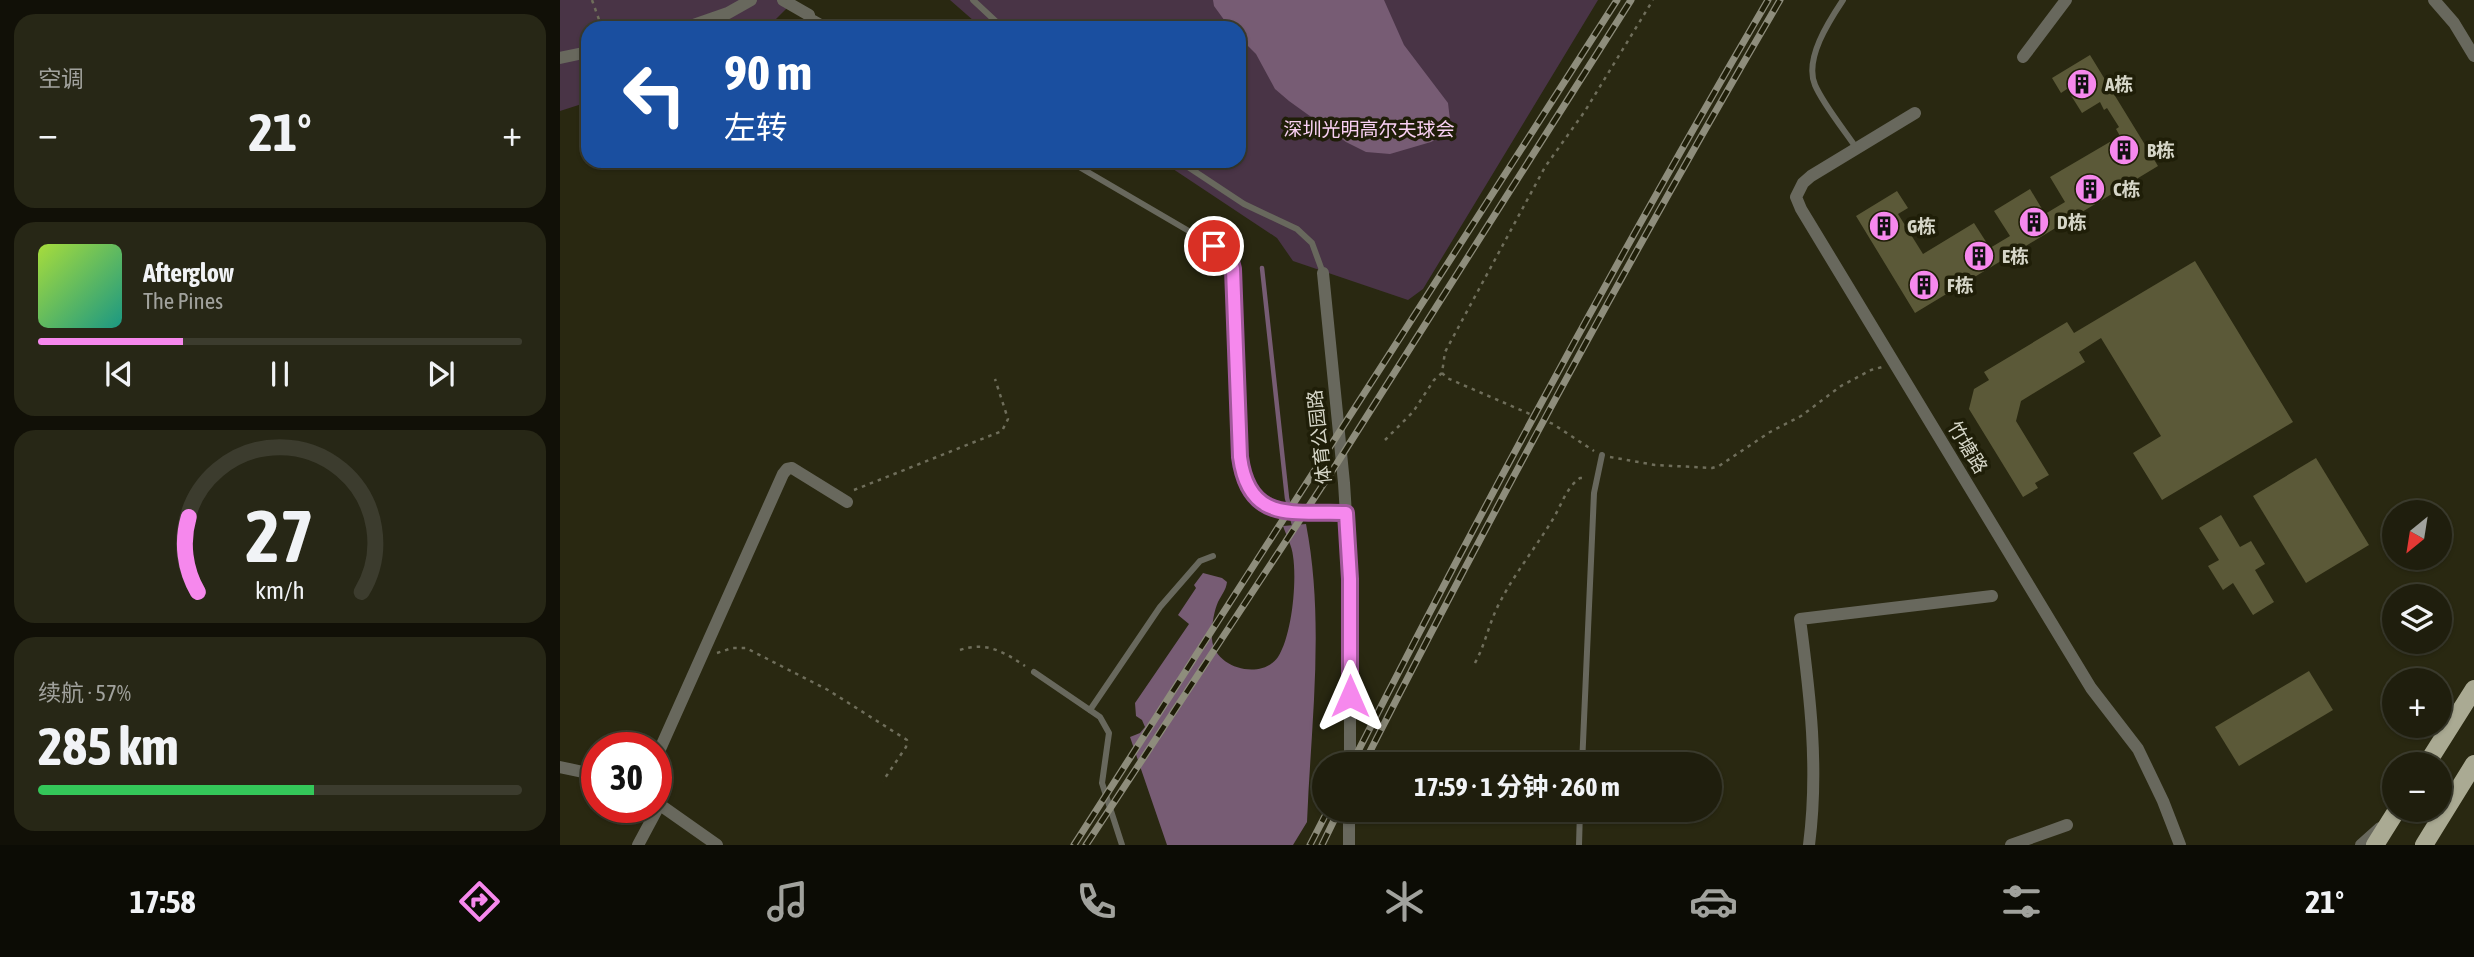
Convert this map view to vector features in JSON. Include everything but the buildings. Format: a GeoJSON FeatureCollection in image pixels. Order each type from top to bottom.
{"type":"FeatureCollection","features":[{"type":"Feature","properties":{"kind":"main road"},"geometry":{"type":"LineString","coordinates":[[2434,752],[2474,690]]}},
{"type":"Feature","properties":{"kind":"main road"},"geometry":{"type":"LineString","coordinates":[[2424,845],[2474,764]]}},
{"type":"Feature","properties":{"kind":"main road"},"geometry":{"type":"LineString","coordinates":[[2375,845],[2390,822]]}},
{"type":"Feature","properties":{"kind":"street"},"geometry":{"type":"LineString","coordinates":[[705,21],[728,13],[751,0]]}},
{"type":"Feature","properties":{"kind":"street"},"geometry":{"type":"LineString","coordinates":[[783,0],[809,15]]}},
{"type":"Feature","properties":{"kind":"street"},"geometry":{"type":"LineString","coordinates":[[2023,57],[2067,0]]}},
{"type":"Feature","properties":{"kind":"street"},"geometry":{"type":"LineString","coordinates":[[2434,0],[2454,23],[2474,56]]}},
{"type":"Feature","properties":{"kind":"street"},"geometry":{"type":"LineString","coordinates":[[560,58],[581,54]]}},
{"type":"Feature","properties":{"kind":"street","name":"竹塘路"},"geometry":{"type":"LineString","coordinates":[[1915,113],[1803,183],[1796,197],[2091,688],[2138,749],[2164,801],[2180,845]]}},
{"type":"Feature","properties":{"kind":"street","name":"体育公园路"},"geometry":{"type":"LineString","coordinates":[[1323,273],[1350,579],[1350,752]]}},
{"type":"Feature","properties":{"kind":"street"},"geometry":{"type":"LineString","coordinates":[[668,732],[787,469],[792,468],[843,499]]}},
{"type":"Feature","properties":{"kind":"street"},"geometry":{"type":"LineString","coordinates":[[1809,845],[1814,793],[1813,728],[1800,619],[1992,596]]}},
{"type":"Feature","properties":{"kind":"street"},"geometry":{"type":"LineString","coordinates":[[560,767],[581,772]]}},
{"type":"Feature","properties":{"kind":"street"},"geometry":{"type":"LineString","coordinates":[[672,813],[717,845]]}},
{"type":"Feature","properties":{"kind":"street"},"geometry":{"type":"LineString","coordinates":[[1349,822],[1349,845]]}},
{"type":"Feature","properties":{"kind":"street"},"geometry":{"type":"LineString","coordinates":[[2361,845],[2386,822]]}},
{"type":"Feature","properties":{"kind":"street"},"geometry":{"type":"LineString","coordinates":[[638,845],[648,823]]}},
{"type":"Feature","properties":{"kind":"street"},"geometry":{"type":"LineString","coordinates":[[2011,845],[2067,825]]}},
{"type":"Feature","properties":{"kind":"lane"},"geometry":{"type":"LineString","coordinates":[[973,0],[996,21]]}},
{"type":"Feature","properties":{"kind":"lane"},"geometry":{"type":"LineString","coordinates":[[1843,0],[1827,24],[1812,67],[1814,84],[1857,149]]}},
{"type":"Feature","properties":{"kind":"lane"},"geometry":{"type":"LineString","coordinates":[[809,15],[820,21]]}},
{"type":"Feature","properties":{"kind":"lane"},"geometry":{"type":"LineString","coordinates":[[1081,168],[1230,257],[1233,269],[1242,470],[1247,484],[1259,501],[1279,511],[1346,513]]}},
{"type":"Feature","properties":{"kind":"lane"},"geometry":{"type":"LineString","coordinates":[[1190,168],[1244,204],[1297,229],[1312,243],[1323,273]]}},
{"type":"Feature","properties":{"kind":"lane"},"geometry":{"type":"LineString","coordinates":[[1583,752],[1596,478],[1602,456]]}},
{"type":"Feature","properties":{"kind":"lane"},"geometry":{"type":"LineString","coordinates":[[1090,710],[1176,586],[1200,561],[1213,556]]}},
{"type":"Feature","properties":{"kind":"lane"},"geometry":{"type":"LineString","coordinates":[[1034,672],[1100,716],[1109,733],[1102,783],[1122,845]]}},
{"type":"Feature","properties":{"kind":"lane"},"geometry":{"type":"LineString","coordinates":[[1579,845],[1580,822]]}},
{"type":"Feature","properties":{"kind":"path"},"geometry":{"type":"LineString","coordinates":[[592,0],[600,21]]}},
{"type":"Feature","properties":{"kind":"path"},"geometry":{"type":"LineString","coordinates":[[1385,440],[1413,412],[1434,380],[1442,373],[1445,352],[1532,190],[1585,111],[1653,0]]}},
{"type":"Feature","properties":{"kind":"path"},"geometry":{"type":"LineString","coordinates":[[1442,373],[1447,378],[1553,424],[1602,456],[1655,465],[1712,468],[1801,416],[1842,386],[1871,370],[1895,364]]}},
{"type":"Feature","properties":{"kind":"path"},"geometry":{"type":"LineString","coordinates":[[843,499],[1002,431],[1009,419],[995,379]]}},
{"type":"Feature","properties":{"kind":"path"},"geometry":{"type":"LineString","coordinates":[[1475,663],[1501,600],[1549,525],[1567,490],[1580,478],[1596,478]]}},
{"type":"Feature","properties":{"kind":"path"},"geometry":{"type":"LineString","coordinates":[[960,650],[974,645],[1002,650],[1034,672]]}},
{"type":"Feature","properties":{"kind":"path"},"geometry":{"type":"LineString","coordinates":[[703,652],[721,653],[732,648],[746,648],[828,690],[907,740],[906,747],[883,781]]}},
{"type":"Feature","properties":{"kind":"green space"},"geometry":{"type":"Polygon","coordinates":[[[560,0],[795,0],[774,21],[581,21],[581,104],[560,111],[560,0]]]}},
{"type":"Feature","properties":{"kind":"green space","name":"深圳光明高尔夫球会"},"geometry":{"type":"Polygon","coordinates":[[[950,0],[1598,0],[1423,289],[1408,300],[1293,261],[1277,238],[1172,168],[1246,168],[1246,21],[974,21],[950,0]]]}},
{"type":"Feature","properties":{"kind":"shaded area"},"geometry":{"type":"Polygon","coordinates":[[[1213,0],[1384,0],[1404,45],[1448,103],[1450,120],[1444,135],[1431,142],[1390,154],[1366,152],[1346,142],[1275,89],[1256,54],[1246,44],[1246,21],[1225,21],[1213,0]]]}},
{"type":"Feature","properties":{"kind":"shaded area"},"geometry":{"type":"Polygon","coordinates":[[[1306,524],[1312,561],[1316,635],[1307,822],[1293,845],[1167,845],[1130,737],[1140,733],[1145,727],[1142,720],[1136,716],[1135,703],[1189,624],[1178,615],[1203,573],[1227,582],[1217,606],[1212,630],[1215,649],[1221,657],[1229,664],[1250,669],[1261,668],[1278,657],[1290,622],[1294,580],[1292,552],[1283,526],[1306,524]]]}},
{"type":"Feature","properties":{"kind":"waterway"},"geometry":{"type":"LineString","coordinates":[[1262,268],[1287,498],[1294,525]]}},
{"type":"Feature","properties":{"kind":"railway"},"geometry":{"type":"LineString","coordinates":[[1074,845],[1617,0]]}},
{"type":"Feature","properties":{"kind":"railway"},"geometry":{"type":"LineString","coordinates":[[1086,845],[1334,468],[1631,0]]}},
{"type":"Feature","properties":{"kind":"railway"},"geometry":{"type":"LineString","coordinates":[[1358,752],[1554,380],[1659,189],[1768,0]]}},
{"type":"Feature","properties":{"kind":"railway"},"geometry":{"type":"LineString","coordinates":[[1370,752],[1566,380],[1671,189],[1780,0]]}},
{"type":"Feature","properties":{"kind":"railway"},"geometry":{"type":"LineString","coordinates":[[1310,845],[1322,822]]}},
{"type":"Feature","properties":{"kind":"railway"},"geometry":{"type":"LineString","coordinates":[[1322,845],[1333,822]]}},
{"type":"Feature","properties":{"kind":"place","name":"A栋"},"geometry":{"type":"Point","coordinates":[2082,84]}},
{"type":"Feature","properties":{"kind":"place","name":"B栋"},"geometry":{"type":"Point","coordinates":[2124,150]}},
{"type":"Feature","properties":{"kind":"place","name":"C栋"},"geometry":{"type":"Point","coordinates":[2090,189]}},
{"type":"Feature","properties":{"kind":"place","name":"D栋"},"geometry":{"type":"Point","coordinates":[2034,222]}},
{"type":"Feature","properties":{"kind":"place","name":"G栋"},"geometry":{"type":"Point","coordinates":[1884,226]}},
{"type":"Feature","properties":{"kind":"place","name":"E栋"},"geometry":{"type":"Point","coordinates":[1979,256]}},
{"type":"Feature","properties":{"kind":"place","name":"F栋"},"geometry":{"type":"Point","coordinates":[1924,285]}},
{"type":"Feature","properties":{"kind":"route"},"geometry":{"type":"LineString","coordinates":[[1214,246],[1230,257],[1233,269],[1240,457],[1247,484],[1259,501],[1272,509],[1346,513],[1350,579],[1350,696]]}}]}
